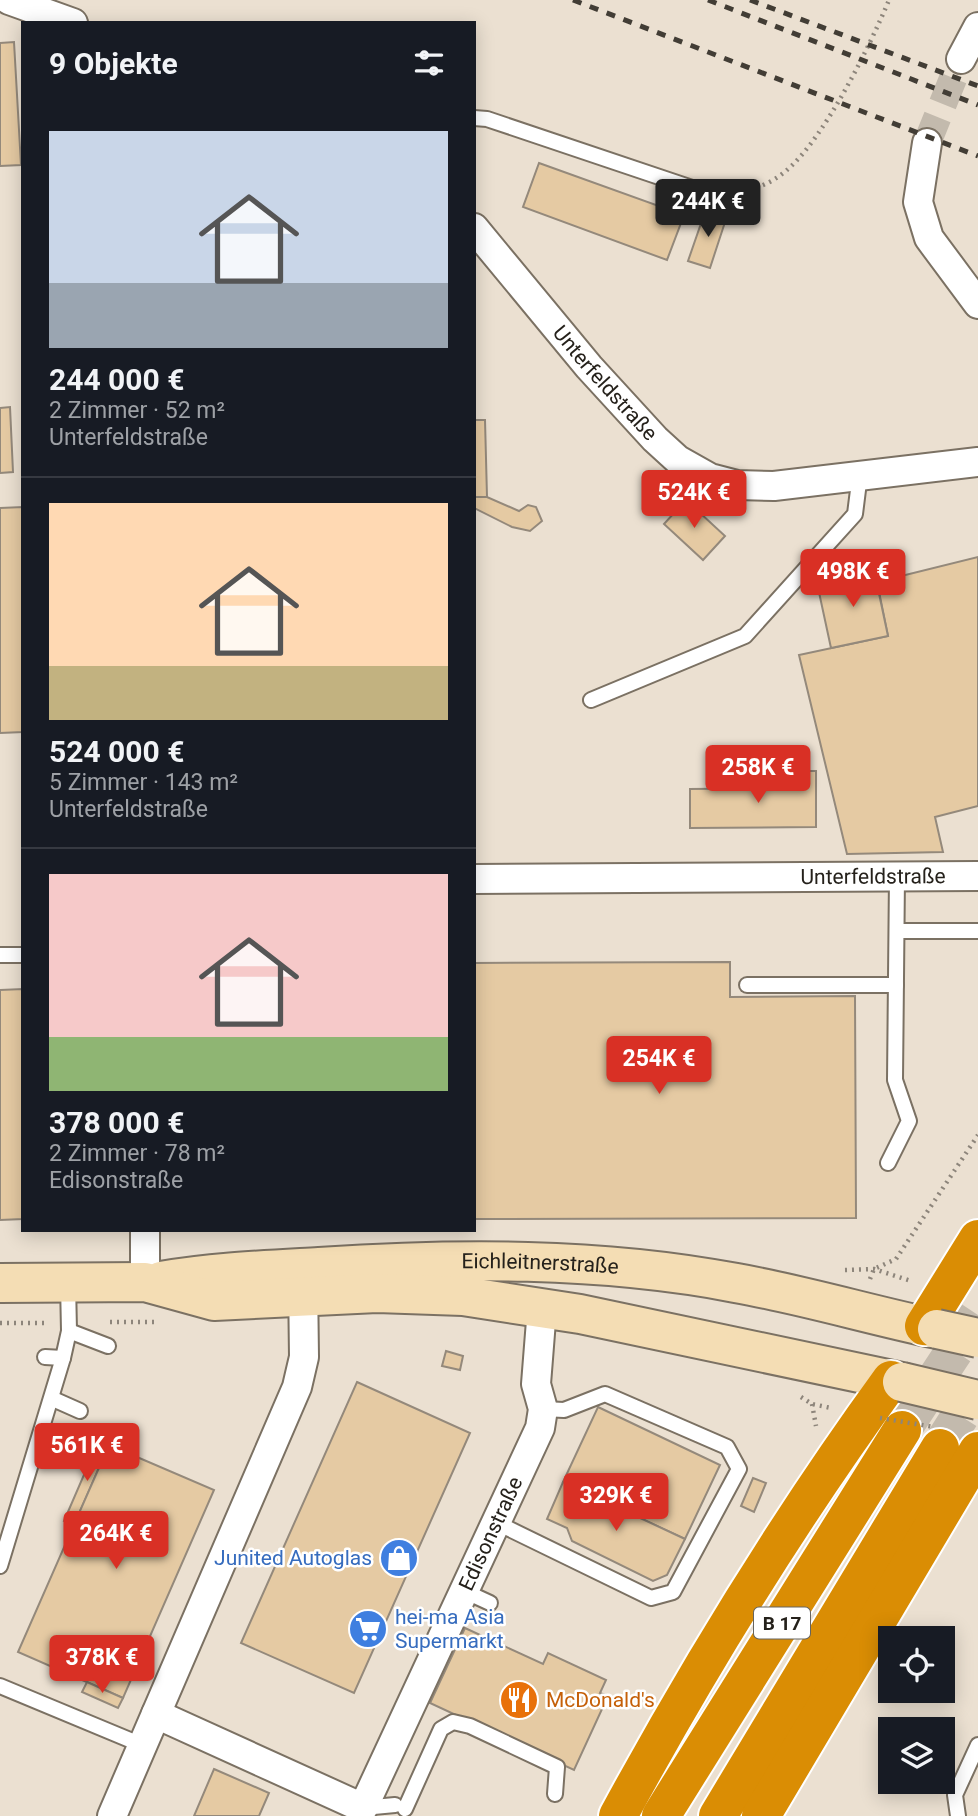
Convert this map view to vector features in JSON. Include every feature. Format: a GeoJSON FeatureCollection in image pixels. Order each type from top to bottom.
{"type":"FeatureCollection","features":[{"type":"Feature","properties":{"kind":"highway"},"geometry":{"type":"LineString","coordinates":[[931,1328],[978,1238]]}},
{"type":"Feature","properties":{"kind":"highway"},"geometry":{"type":"LineString","coordinates":[[618,1816],[722,1634],[821,1476],[896,1381]]}},
{"type":"Feature","properties":{"kind":"highway","name":"B 17"},"geometry":{"type":"LineString","coordinates":[[661,1816],[914,1431]]}},
{"type":"Feature","properties":{"kind":"highway","name":"B 17"},"geometry":{"type":"LineString","coordinates":[[718,1816],[914,1431]]}},
{"type":"Feature","properties":{"kind":"highway"},"geometry":{"type":"LineString","coordinates":[[761,1816],[978,1451]]}},
{"type":"Feature","properties":{"kind":"main road","name":"Eichleitnerstraße"},"geometry":{"type":"LineString","coordinates":[[0,1283],[148,1283],[214,1301],[303,1283],[379,1263],[547,1263],[644,1270],[736,1283],[978,1338]]}},
{"type":"Feature","properties":{"kind":"main road","name":"Eichleitnerstraße"},"geometry":{"type":"LineString","coordinates":[[303,1283],[377,1293],[463,1296],[580,1314],[978,1399]]}},
{"type":"Feature","properties":{"kind":"main road"},"geometry":{"type":"LineString","coordinates":[[896,1381],[931,1328]]}},
{"type":"Feature","properties":{"kind":"street"},"geometry":{"type":"LineString","coordinates":[[9,0],[67,21]]}},
{"type":"Feature","properties":{"kind":"street"},"geometry":{"type":"LineString","coordinates":[[961,58],[978,27]]}},
{"type":"Feature","properties":{"kind":"street"},"geometry":{"type":"LineString","coordinates":[[927,143],[918,202],[929,238],[978,304]]}},
{"type":"Feature","properties":{"kind":"street","name":"Unterfeldstraße"},"geometry":{"type":"LineString","coordinates":[[476,230],[589,367],[655,439],[678,460],[710,478],[737,485],[774,486],[978,461]]}},
{"type":"Feature","properties":{"kind":"street","name":"Unterfeldstraße"},"geometry":{"type":"LineString","coordinates":[[476,879],[978,876]]}},
{"type":"Feature","properties":{"kind":"street"},"geometry":{"type":"LineString","coordinates":[[145,1232],[148,1283]]}},
{"type":"Feature","properties":{"kind":"street"},"geometry":{"type":"LineString","coordinates":[[112,1816],[297,1387],[304,1357],[303,1283]]}},
{"type":"Feature","properties":{"kind":"street","name":"Edisonstraße"},"geometry":{"type":"LineString","coordinates":[[363,1808],[540,1428],[543,1409],[536,1384],[542,1308]]}},
{"type":"Feature","properties":{"kind":"street"},"geometry":{"type":"LineString","coordinates":[[156,1714],[363,1808]]}},
{"type":"Feature","properties":{"kind":"lane"},"geometry":{"type":"LineString","coordinates":[[476,118],[487,119],[701,191]]}},
{"type":"Feature","properties":{"kind":"lane"},"geometry":{"type":"LineString","coordinates":[[591,701],[745,636],[855,514],[860,474]]}},
{"type":"Feature","properties":{"kind":"lane"},"geometry":{"type":"LineString","coordinates":[[888,1163],[909,1121],[895,1080],[897,876]]}},
{"type":"Feature","properties":{"kind":"lane"},"geometry":{"type":"LineString","coordinates":[[897,931],[978,931]]}},
{"type":"Feature","properties":{"kind":"lane"},"geometry":{"type":"LineString","coordinates":[[0,955],[21,955]]}},
{"type":"Feature","properties":{"kind":"lane"},"geometry":{"type":"LineString","coordinates":[[747,985],[896,985]]}},
{"type":"Feature","properties":{"kind":"lane"},"geometry":{"type":"LineString","coordinates":[[0,1566],[53,1399],[63,1358],[69,1327],[68,1282]]}},
{"type":"Feature","properties":{"kind":"lane"},"geometry":{"type":"LineString","coordinates":[[69,1327],[108,1346]]}},
{"type":"Feature","properties":{"kind":"lane"},"geometry":{"type":"LineString","coordinates":[[45,1357],[63,1358]]}},
{"type":"Feature","properties":{"kind":"lane"},"geometry":{"type":"LineString","coordinates":[[497,1523],[651,1598],[673,1592],[739,1469],[727,1447],[605,1394],[564,1410],[543,1409]]}},
{"type":"Feature","properties":{"kind":"lane"},"geometry":{"type":"LineString","coordinates":[[53,1399],[80,1411]]}},
{"type":"Feature","properties":{"kind":"lane"},"geometry":{"type":"LineString","coordinates":[[464,1591],[489,1603]]}},
{"type":"Feature","properties":{"kind":"lane"},"geometry":{"type":"LineString","coordinates":[[0,1686],[142,1745]]}},
{"type":"Feature","properties":{"kind":"lane"},"geometry":{"type":"LineString","coordinates":[[363,1808],[400,1807],[442,1729],[453,1722],[470,1726],[557,1767],[555,1794]]}},
{"type":"Feature","properties":{"kind":"lane"},"geometry":{"type":"LineString","coordinates":[[958,1816],[955,1795],[978,1745]]}},
{"type":"Feature","properties":{"kind":"path"},"geometry":{"type":"LineString","coordinates":[[701,191],[737,193],[761,186],[787,170],[855,73],[889,0]]}},
{"type":"Feature","properties":{"kind":"path"},"geometry":{"type":"LineString","coordinates":[[874,1269],[896,1259],[978,1135]]}},
{"type":"Feature","properties":{"kind":"path"},"geometry":{"type":"LineString","coordinates":[[0,1323],[69,1327],[161,1321]]}},
{"type":"Feature","properties":{"kind":"path"},"geometry":{"type":"LineString","coordinates":[[812,1404],[817,1422],[814,1433]]}},
{"type":"Feature","properties":{"kind":"building"},"geometry":{"type":"Polygon","coordinates":[[[14,42],[21,165],[0,166],[0,43],[14,42]]]}},
{"type":"Feature","properties":{"kind":"building"},"geometry":{"type":"Polygon","coordinates":[[[539,163],[684,215],[667,260],[523,207],[539,163]]]}},
{"type":"Feature","properties":{"kind":"building"},"geometry":{"type":"Polygon","coordinates":[[[706,209],[727,216],[710,268],[688,261],[706,209]]]}},
{"type":"Feature","properties":{"kind":"building"},"geometry":{"type":"Polygon","coordinates":[[[10,407],[13,472],[0,473],[0,408],[10,407]]]}},
{"type":"Feature","properties":{"kind":"building"},"geometry":{"type":"Polygon","coordinates":[[[476,420],[485,420],[487,497],[476,497],[476,420]]]}},
{"type":"Feature","properties":{"kind":"building"},"geometry":{"type":"Polygon","coordinates":[[[476,497],[487,497],[519,511],[528,505],[536,507],[542,521],[530,531],[512,527],[476,509],[476,497]]]}},
{"type":"Feature","properties":{"kind":"building"},"geometry":{"type":"Polygon","coordinates":[[[686,500],[725,536],[703,560],[664,524],[686,500]]]}},
{"type":"Feature","properties":{"kind":"building"},"geometry":{"type":"Polygon","coordinates":[[[21,507],[21,732],[0,733],[0,508],[21,507]]]}},
{"type":"Feature","properties":{"kind":"building"},"geometry":{"type":"Polygon","coordinates":[[[978,557],[978,806],[935,817],[943,852],[847,854],[799,655],[888,636],[877,582],[978,557]]]}},
{"type":"Feature","properties":{"kind":"building"},"geometry":{"type":"Polygon","coordinates":[[[874,570],[888,636],[831,648],[817,583],[874,570]]]}},
{"type":"Feature","properties":{"kind":"building"},"geometry":{"type":"Polygon","coordinates":[[[778,771],[816,771],[816,827],[690,828],[690,789],[778,788],[778,771]]]}},
{"type":"Feature","properties":{"kind":"building"},"geometry":{"type":"Polygon","coordinates":[[[730,962],[730,997],[855,996],[856,1218],[476,1219],[476,963],[730,962]]]}},
{"type":"Feature","properties":{"kind":"building"},"geometry":{"type":"Polygon","coordinates":[[[21,989],[21,1219],[0,1220],[0,990],[21,989]]]}},
{"type":"Feature","properties":{"kind":"building"},"geometry":{"type":"Polygon","coordinates":[[[446,1351],[463,1356],[460,1370],[442,1366],[446,1351]]]}},
{"type":"Feature","properties":{"kind":"building"},"geometry":{"type":"Polygon","coordinates":[[[357,1382],[470,1433],[354,1693],[241,1643],[357,1382]]]}},
{"type":"Feature","properties":{"kind":"building"},"geometry":{"type":"Polygon","coordinates":[[[598,1407],[720,1465],[685,1539],[563,1482],[598,1407]]]}},
{"type":"Feature","properties":{"kind":"building"},"geometry":{"type":"Polygon","coordinates":[[[99,1440],[109,1445],[74,1525],[64,1521],[99,1440]]]}},
{"type":"Feature","properties":{"kind":"building"},"geometry":{"type":"Polygon","coordinates":[[[109,1445],[214,1490],[123,1698],[18,1652],[109,1445]]]}},
{"type":"Feature","properties":{"kind":"building"},"geometry":{"type":"Polygon","coordinates":[[[753,1478],[766,1483],[754,1512],[741,1506],[753,1478]]]}},
{"type":"Feature","properties":{"kind":"building"},"geometry":{"type":"Polygon","coordinates":[[[563,1482],[685,1539],[667,1575],[653,1581],[572,1541],[567,1528],[547,1519],[563,1482]]]}},
{"type":"Feature","properties":{"kind":"building","name":"McDonald's"},"geometry":{"type":"Polygon","coordinates":[[[465,1628],[543,1664],[548,1653],[606,1680],[600,1693],[608,1696],[574,1770],[430,1703],[465,1628]]]}},
{"type":"Feature","properties":{"kind":"building"},"geometry":{"type":"Polygon","coordinates":[[[87,1682],[123,1698],[118,1708],[82,1692],[87,1682]]]}},
{"type":"Feature","properties":{"kind":"building"},"geometry":{"type":"Polygon","coordinates":[[[214,1769],[269,1793],[259,1816],[194,1816],[214,1769]]]}},
{"type":"Feature","properties":{"kind":"tunnel"},"geometry":{"type":"LineString","coordinates":[[927,143],[961,59]]}},
{"type":"Feature","properties":{"kind":"tunnel"},"geometry":{"type":"LineString","coordinates":[[902,1430],[978,1315]]}},
{"type":"Feature","properties":{"kind":"tunnel"},"geometry":{"type":"LineString","coordinates":[[940,1448],[978,1388]]}},
{"type":"Feature","properties":{"kind":"railway"},"geometry":{"type":"LineString","coordinates":[[573,0],[978,156]]}},
{"type":"Feature","properties":{"kind":"railway"},"geometry":{"type":"LineString","coordinates":[[708,0],[978,105]]}},
{"type":"Feature","properties":{"kind":"railway"},"geometry":{"type":"LineString","coordinates":[[750,0],[978,86]]}},
{"type":"Feature","properties":{"kind":"place","name":"Junited Autoglas"},"geometry":{"type":"Point","coordinates":[399,1558]}},
{"type":"Feature","properties":{"kind":"place","name":"hei-ma Asia Supermarkt"},"geometry":{"type":"Point","coordinates":[368,1629]}},
{"type":"Feature","properties":{"kind":"place","name":"McDonald's"},"geometry":{"type":"Point","coordinates":[519,1700]}}]}
